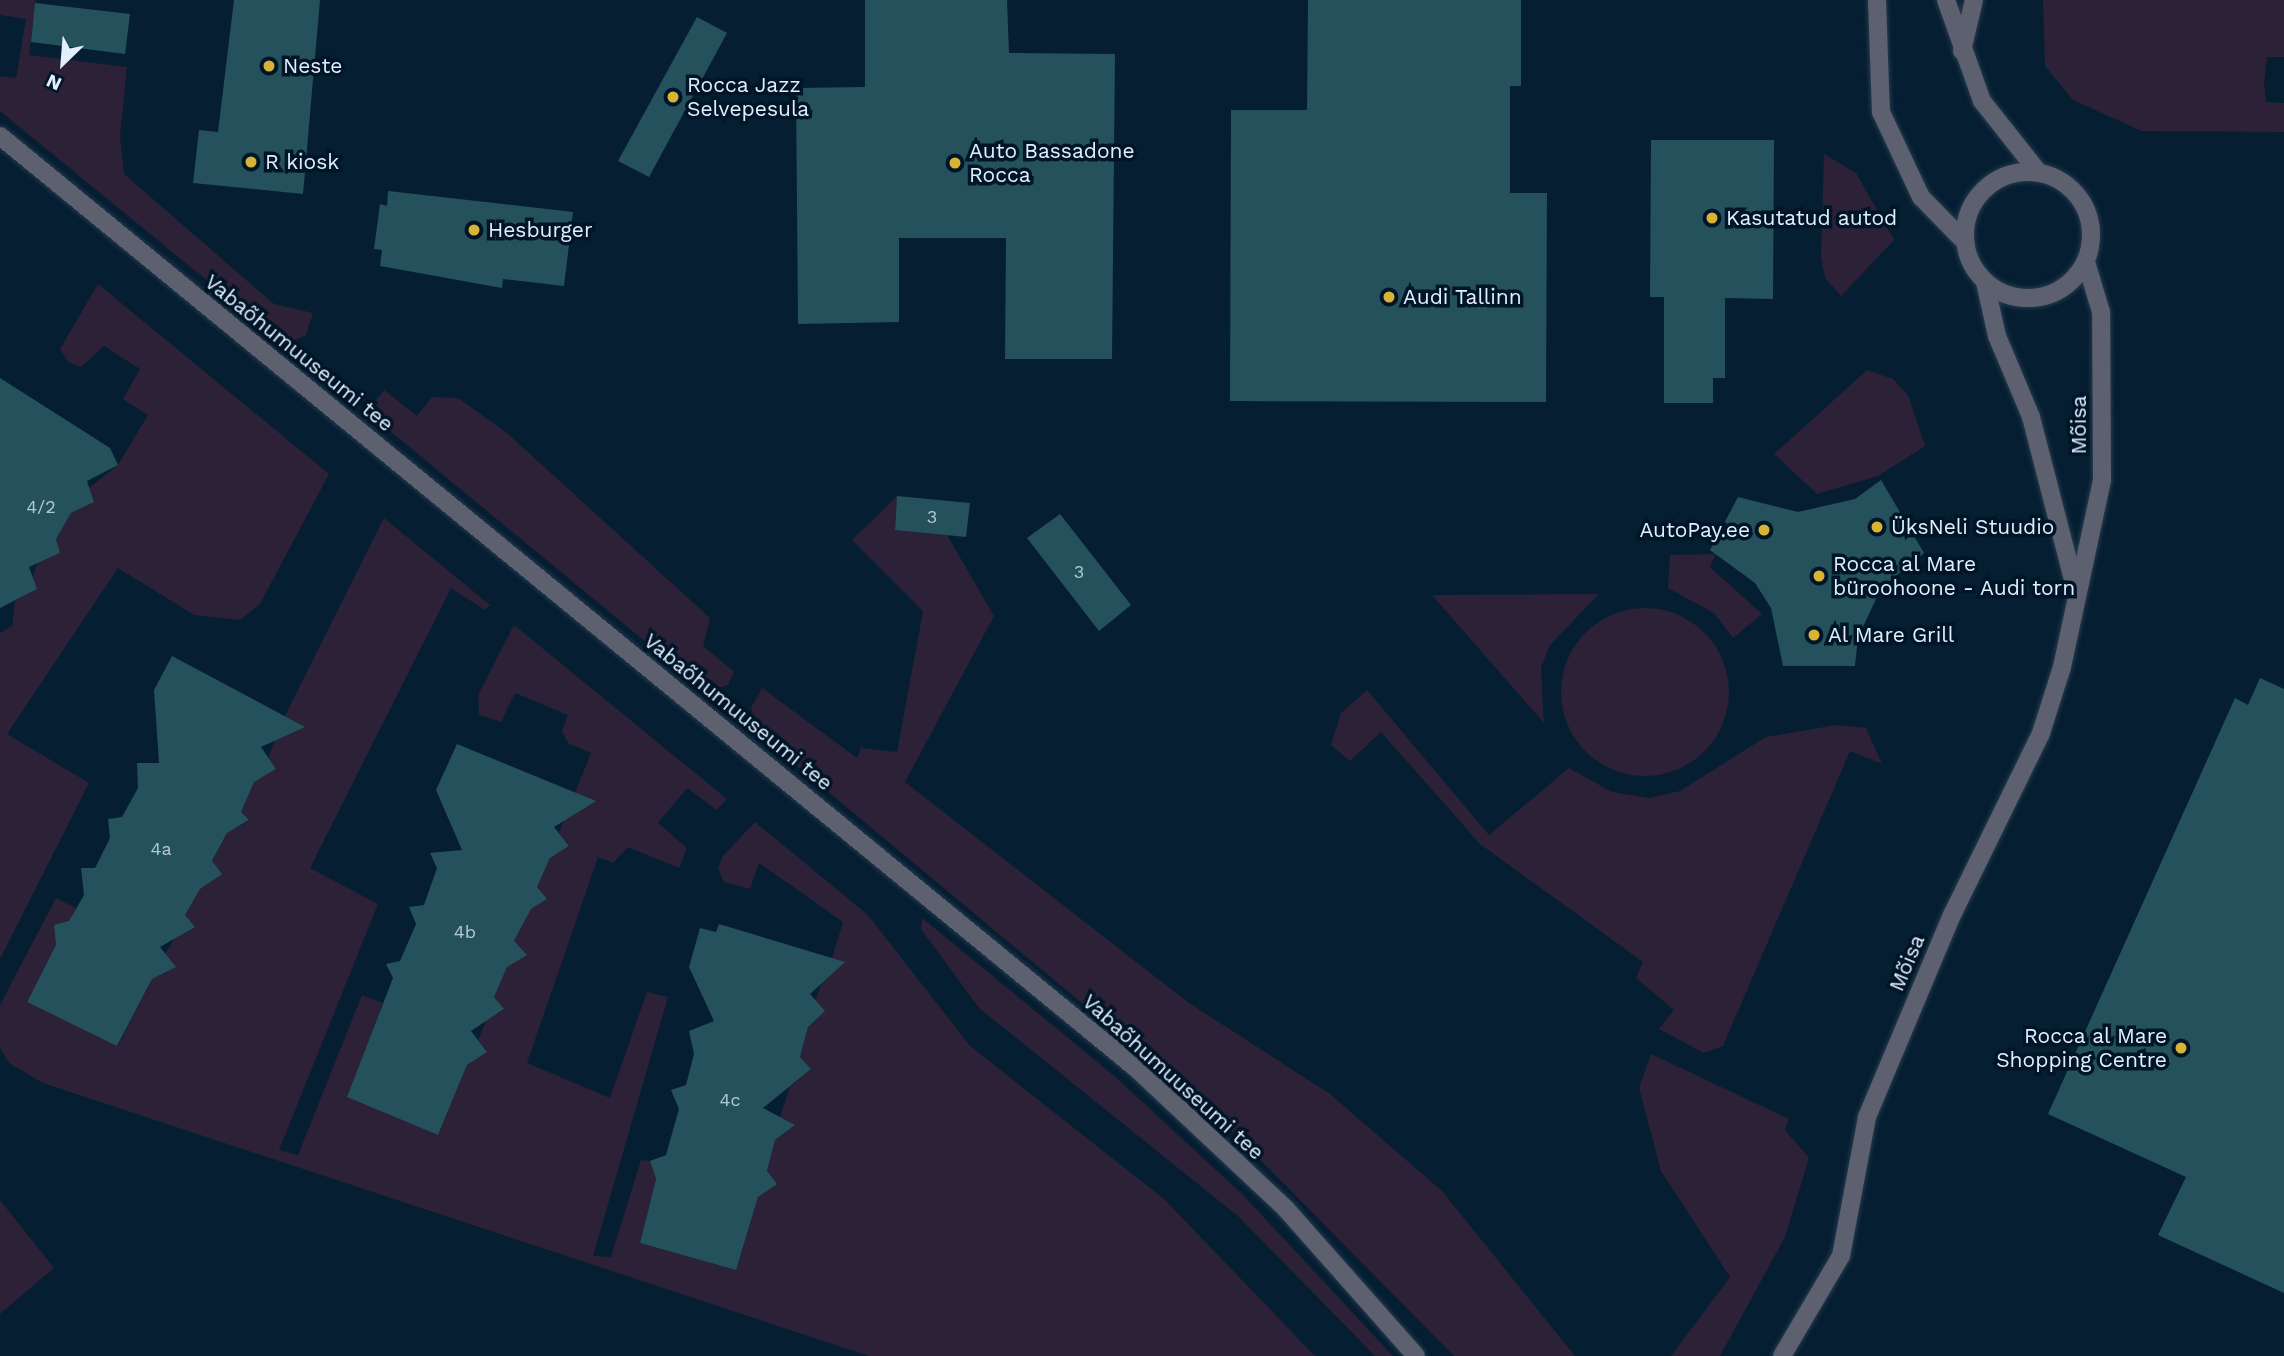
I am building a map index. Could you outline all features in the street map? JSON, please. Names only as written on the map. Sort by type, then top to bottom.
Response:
[{"type":"street","points":[[1877,0],[1881,112],[1921,197],[1961,238],[1985,282],[2012,297],[2047,296],[2086,262],[2091,225],[2085,206],[2057,179],[2039,173],[1995,181],[1978,197],[1961,238]]},
{"type":"street","points":[[1946,0],[1982,101],[2039,173]]},
{"type":"street","points":[[1962,51],[1974,0]]},
{"type":"street","name":"Vabaõhumuuseumi tee","points":[[0,136],[1137,1069],[1286,1209],[1416,1356]]},
{"type":"street","name":"Mõisa","points":[[1782,1356],[1841,1256],[1867,1117],[1952,915],[2041,733],[2065,653],[2075,587],[2102,480],[2101,312],[2086,262]]},
{"type":"street","name":"Mõisa","points":[[1985,282],[1997,336],[2031,417],[2075,587]]},
{"type":"shaded area","points":[[0,0],[36,0],[29,55],[127,67],[120,136],[124,174],[274,304],[313,313],[306,335],[291,342],[276,337],[0,111],[0,76],[16,78],[26,19],[0,15]]},
{"type":"shaded area","points":[[2043,0],[2284,0],[2284,57],[2267,57],[2264,83],[2266,102],[2284,103],[2284,132],[2142,131],[2073,100],[2045,66]]},
{"type":"shaded area","points":[[1824,154],[1856,173],[1894,240],[1841,296],[1825,278],[1821,257]]},
{"type":"shaded area","points":[[98,284],[329,474],[260,604],[240,620],[194,615],[118,568],[7,734],[89,783],[0,959],[0,633],[12,626],[15,601],[36,589],[32,577],[38,563],[59,553],[56,539],[71,513],[93,502],[89,488],[118,465],[148,415],[123,399],[140,369],[104,346],[81,367],[68,362],[60,349]]},
{"type":"shaded area","points":[[1867,370],[1893,379],[1908,395],[1925,446],[1878,476],[1817,494],[1774,454]]},
{"type":"shaded area","points":[[384,390],[417,416],[432,397],[458,398],[507,433],[710,618],[703,646],[734,672],[728,685],[711,690],[698,685],[367,412]]},
{"type":"shaded area","points":[[897,496],[895,530],[947,535],[994,616],[905,782],[1189,1003],[1330,1094],[1442,1191],[1575,1356],[1454,1356],[1215,1114],[760,735],[751,708],[762,688],[857,758],[861,748],[897,752],[923,611],[852,540]]},
{"type":"shaded area","points":[[384,518],[490,605],[485,610],[451,588],[310,868],[378,904],[279,1150],[298,1155],[362,995],[383,1003],[348,1097],[438,1135],[467,1065],[487,1052],[478,1040],[486,1021],[504,1010],[494,997],[514,941],[531,909],[547,899],[537,887],[550,858],[569,846],[559,833],[591,753],[568,743],[562,731],[568,715],[515,693],[501,722],[479,715],[478,695],[514,625],[727,799],[717,810],[687,788],[658,823],[687,848],[679,868],[628,847],[613,863],[598,857],[527,1063],[610,1098],[647,992],[668,997],[593,1256],[611,1257],[641,1160],[650,1161],[656,1179],[640,1243],[736,1270],[758,1197],[776,1184],[767,1171],[775,1140],[795,1125],[780,1117],[790,1087],[811,1069],[800,1057],[808,1027],[824,1011],[815,1000],[822,983],[838,968],[832,958],[843,922],[759,863],[750,889],[724,882],[718,868],[723,856],[755,822],[868,915],[970,1046],[1164,1199],[1315,1356],[869,1356],[43,1083],[9,1063],[0,1048],[0,1005],[56,898],[76,908],[69,922],[54,925],[56,945],[27,1002],[118,1046],[152,979],[176,967],[165,954],[175,938],[194,927],[185,915],[227,833],[249,821],[241,812],[254,782],[276,769],[268,758],[275,740],[297,730],[285,716]]},
{"type":"shaded area","points":[[1716,554],[1710,567],[1762,614],[1733,638],[1714,613],[1668,588],[1670,555]]},
{"type":"shaded area","points":[[1599,594],[1550,645],[1541,667],[1544,723],[1432,595]]},
{"type":"shaded area","points":[[1645,608],[1677,614],[1705,632],[1723,660],[1729,692],[1723,724],[1705,752],[1677,770],[1645,776],[1613,770],[1585,752],[1567,724],[1561,692],[1567,660],[1585,632],[1613,614]]},
{"type":"shaded area","points":[[1367,690],[1489,835],[1569,768],[1612,792],[1649,798],[1680,791],[1766,737],[1836,725],[1866,728],[1882,764],[1850,751],[1723,1046],[1704,1053],[1659,1029],[1674,1010],[1636,978],[1643,962],[1480,844],[1381,732],[1350,761],[1331,745],[1341,713]]},
{"type":"shaded area","points":[[922,918],[1112,1074],[1243,1195],[1393,1356],[1375,1356],[1239,1217],[979,1008],[921,929]]},
{"type":"shaded area","points":[[1651,1054],[1789,1119],[1785,1130],[1809,1158],[1785,1237],[1720,1356],[1671,1356],[1730,1277],[1661,1171],[1639,1088]]},
{"type":"shaded area","points":[[0,1200],[54,1268],[0,1314]]},
{"type":"building","name":"Neste","points":[[234,0],[320,0],[303,194],[193,183],[199,130],[218,132]]},
{"type":"building","name":"Auto Bassadone Rocca","points":[[865,0],[1007,0],[1009,53],[1115,54],[1112,359],[1005,359],[1006,238],[899,238],[899,322],[798,324],[796,88],[865,87]]},
{"type":"building","name":"Audi Tallinn","points":[[1308,0],[1521,0],[1521,86],[1510,86],[1510,193],[1547,193],[1546,402],[1230,401],[1231,110],[1307,110]]},
{"type":"building","points":[[35,3],[130,14],[125,54],[31,42]]},
{"type":"building","name":"Rocca Jazz Selvepesula","points":[[697,17],[727,33],[649,177],[618,161]]},
{"type":"building","name":"Kasutatud autod","points":[[1651,140],[1774,140],[1773,299],[1725,298],[1725,378],[1713,378],[1713,403],[1664,403],[1664,297],[1650,297]]},
{"type":"building","name":"Hesburger","points":[[388,191],[573,212],[564,286],[503,279],[502,288],[380,266],[382,250],[374,249],[380,204],[387,206]]},
{"type":"building","points":[[0,378],[110,448],[118,465],[87,481],[94,502],[71,513],[56,539],[60,553],[29,567],[37,589],[0,608]]},
{"type":"building","name":"Rocca al Mare büroohoone - Audi torn","points":[[1881,480],[1924,553],[1881,588],[1858,638],[1855,666],[1783,666],[1771,608],[1755,583],[1710,550],[1738,497],[1798,512],[1855,499]]},
{"type":"building","points":[[897,496],[970,503],[966,537],[895,530]]},
{"type":"building","points":[[1060,514],[1131,605],[1099,631],[1027,538]]},
{"type":"building","points":[[172,656],[305,727],[261,747],[276,769],[254,782],[241,812],[249,820],[227,833],[212,861],[222,874],[200,889],[185,915],[195,927],[160,947],[176,967],[152,979],[117,1046],[27,1002],[56,945],[54,925],[69,921],[84,895],[81,868],[95,868],[110,838],[108,819],[122,817],[138,788],[137,763],[159,763],[154,690]]},
{"type":"building","name":"Rocca al Mare Shopping Centre","points":[[2260,678],[2284,689],[2284,1293],[2158,1235],[2186,1177],[2048,1114],[2235,698],[2248,705]]},
{"type":"building","points":[[457,744],[596,801],[554,827],[569,846],[550,858],[537,887],[547,899],[531,909],[514,941],[527,955],[507,967],[494,997],[504,1009],[471,1031],[487,1052],[467,1065],[438,1135],[347,1097],[393,978],[386,964],[400,961],[416,924],[409,907],[424,905],[437,868],[430,853],[462,850],[436,790]]},
{"type":"building","points":[[719,924],[845,962],[810,994],[825,1011],[808,1027],[800,1057],[811,1069],[763,1108],[795,1125],[775,1140],[767,1171],[777,1184],[758,1197],[736,1270],[640,1243],[656,1179],[650,1161],[666,1155],[679,1109],[671,1090],[686,1085],[694,1054],[689,1031],[714,1021],[689,967],[700,928],[716,932]]},
{"type":"place","name":"Neste","points":[[269,66]]},
{"type":"place","name":"Rocca Jazz Selvepesula","points":[[673,97]]},
{"type":"place","name":"R kiosk","points":[[251,162]]},
{"type":"place","name":"Auto Bassadone Rocca","points":[[955,163]]},
{"type":"place","name":"Kasutatud autod","points":[[1712,218]]},
{"type":"place","name":"Hesburger","points":[[474,230]]},
{"type":"place","name":"Audi Tallinn","points":[[1389,297]]},
{"type":"place","name":"ÜksNeli Stuudio","points":[[1877,527]]},
{"type":"place","name":"AutoPay.ee","points":[[1764,530]]},
{"type":"place","name":"Rocca al Mare büroohoone - Audi torn","points":[[1819,576]]},
{"type":"place","name":"Al Mare Grill","points":[[1814,635]]},
{"type":"place","name":"Rocca al Mare Shopping Centre","points":[[2181,1048]]}]
